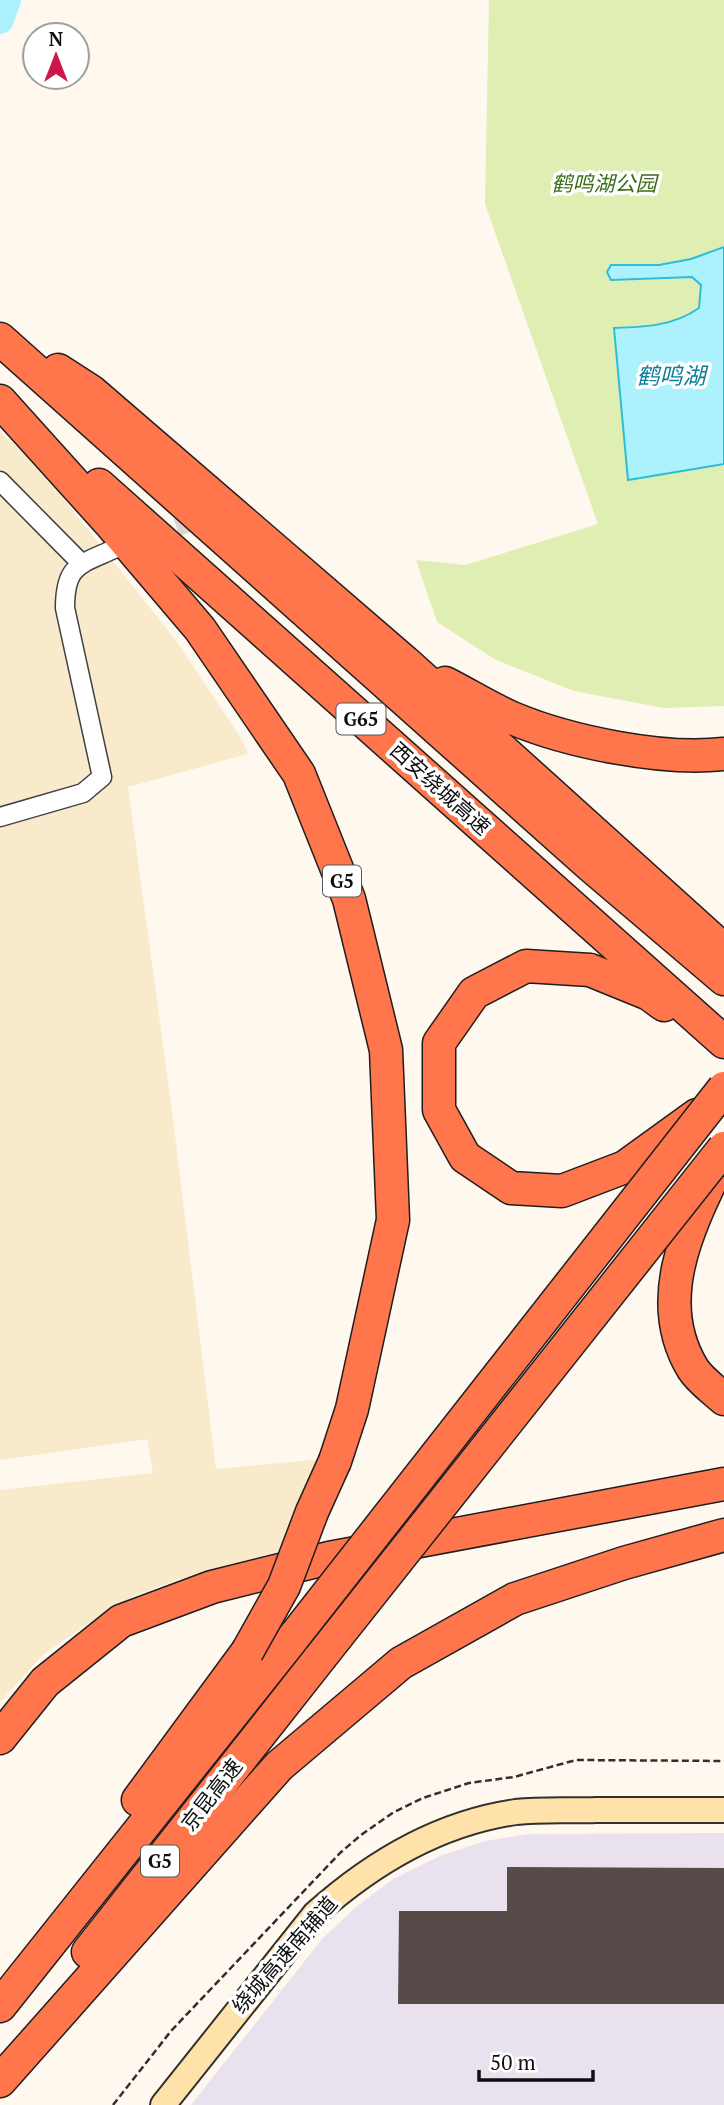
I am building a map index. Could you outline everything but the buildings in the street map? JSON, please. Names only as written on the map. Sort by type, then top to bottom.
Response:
[{"type":"highway","points":[[0,333],[92,392],[405,662],[724,950]]},
{"type":"highway","name":"西安绕城高速","points":[[0,339],[591,866],[724,979]]},
{"type":"highway","name":"西安绕城高速","points":[[0,394],[724,1042]]},
{"type":"highway","name":"G5","points":[[0,401],[109,522],[200,629],[299,774],[349,898],[386,1050],[393,1220],[352,1409],[284,1586],[247,1652],[0,1989]]},
{"type":"highway","points":[[405,662],[513,718],[593,743],[694,757],[724,754]]},
{"type":"highway","points":[[717,1097],[625,1167],[562,1191],[511,1188],[465,1157],[439,1110],[439,1043],[474,993],[526,966],[590,970],[649,994],[724,1051]]},
{"type":"highway","points":[[0,2007],[717,1097]]},
{"type":"highway","name":"京昆高速","points":[[0,2063],[724,1148]]},
{"type":"highway","points":[[724,1154],[690,1223],[674,1283],[677,1335],[694,1371],[724,1399]]},
{"type":"highway","points":[[0,1738],[45,1682],[121,1621],[212,1587],[329,1558],[724,1484]]},
{"type":"highway","points":[[0,2081],[279,1766],[401,1663],[515,1599],[624,1563],[724,1535]]},
{"type":"street","points":[[0,481],[82,564]]},
{"type":"street","points":[[0,817],[83,793],[102,777],[65,607],[68,577],[82,564],[114,549]]},
{"type":"street","name":"绕城高速南辅道","points":[[163,2105],[315,1914],[352,1882],[408,1847],[478,1821],[517,1812],[724,1810]]},
{"type":"shaded area","points":[[0,432],[36,464],[177,642],[242,740],[248,754],[128,787],[171,1103],[216,1469],[321,1459],[291,1553],[180,1579],[134,1596],[43,1655],[0,1702],[0,1490],[153,1473],[147,1439],[0,1460]]},
{"type":"shaded area","points":[[724,1833],[724,2105],[191,2105],[322,1939],[356,1907],[393,1879],[440,1856],[485,1841],[529,1834]]},
{"type":"green space","name":"鹤鸣湖公园","points":[[489,0],[724,0],[724,706],[664,708],[574,691],[496,660],[437,622],[416,560],[465,565],[598,524],[485,204]]},
{"type":"water","name":"鹤鸣湖","points":[[724,247],[724,464],[628,480],[614,328],[679,319],[699,308],[701,285],[692,277],[611,280],[607,272],[611,265],[659,265],[691,259]]},
{"type":"waterway","points":[[0,20],[7,0]]},
{"type":"tunnel","points":[[151,536],[207,517]]}]
